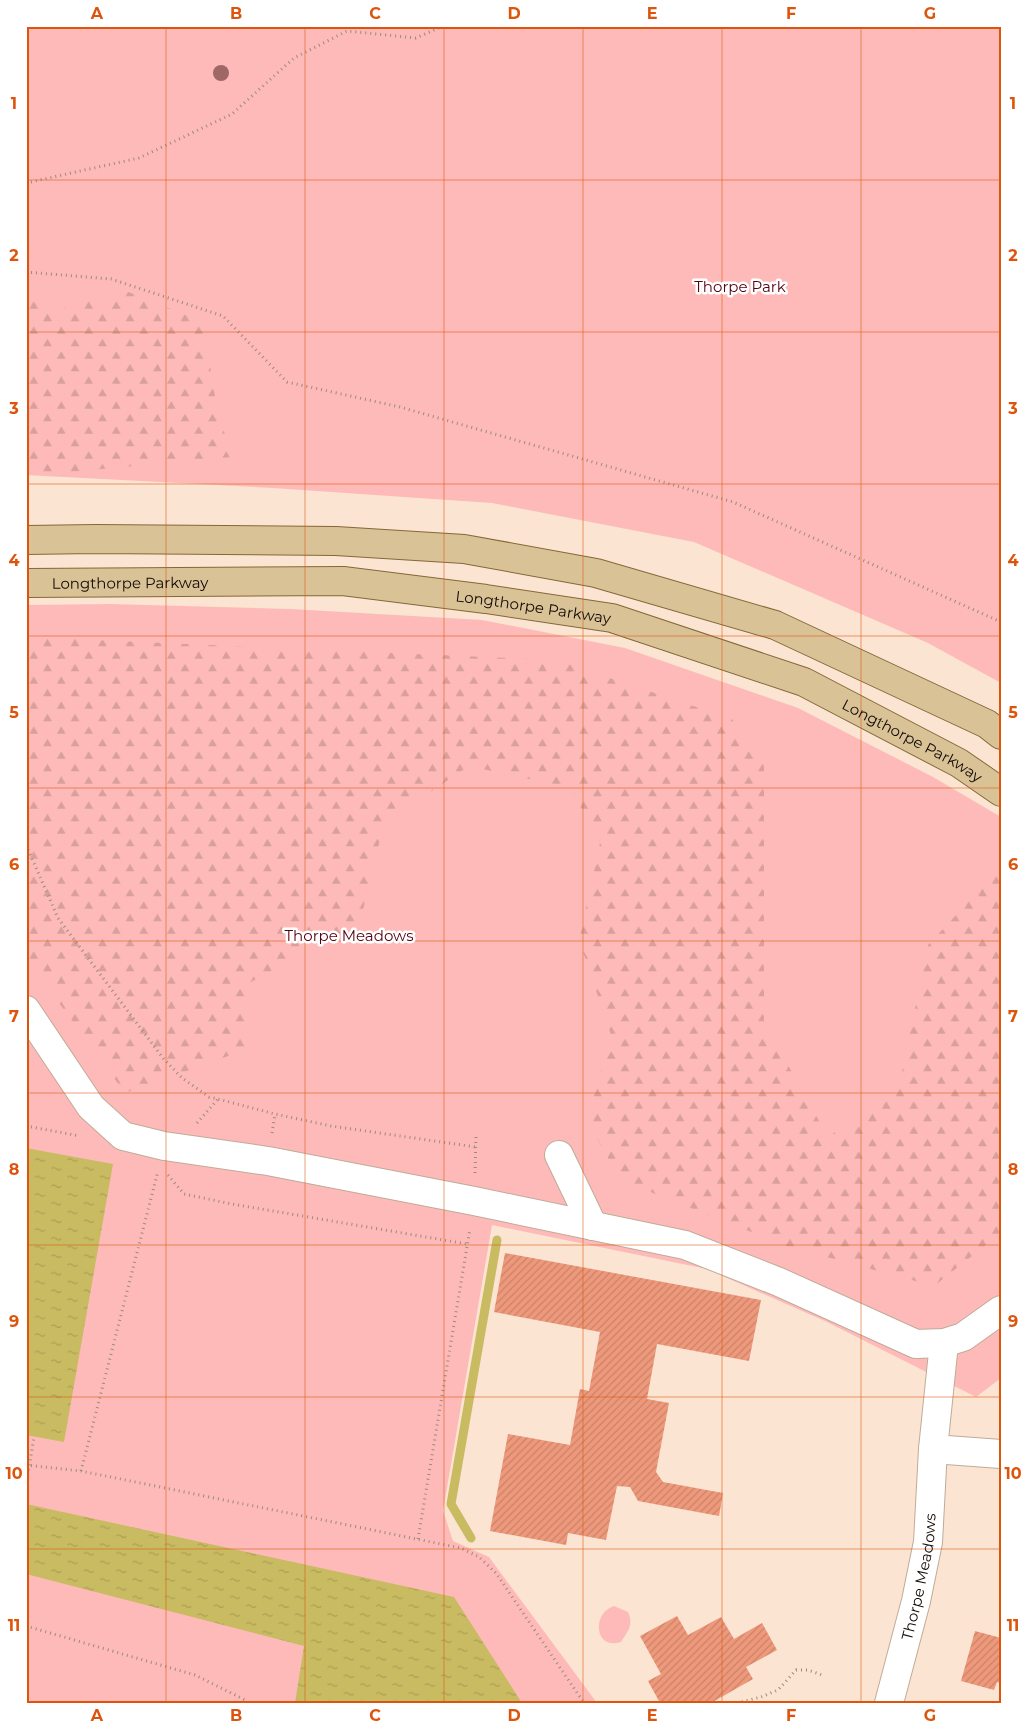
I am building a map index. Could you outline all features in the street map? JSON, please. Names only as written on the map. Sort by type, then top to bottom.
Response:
[{"type":"main road","points":[[26,540],[336,541],[464,549],[596,572],[775,625],[987,724],[1001,735]]},
{"type":"main road","name":"Longthorpe Parkway","points":[[26,583],[343,581],[486,599],[612,618],[804,682],[959,763],[1001,792]]},
{"type":"street","points":[[26,1010],[91,1107],[122,1136],[164,1146],[226,1155],[474,1201],[685,1245],[779,1282],[916,1344],[944,1343],[963,1337],[1001,1310]]},
{"type":"street","points":[[559,1155],[593,1226]]},
{"type":"street","name":"Thorpe Meadows","points":[[889,1703],[916,1601],[928,1542],[934,1448],[944,1343]]},
{"type":"street","points":[[934,1448],[1001,1454]]},
{"type":"path","points":[[343,26],[348,32]]},
{"type":"path","points":[[26,183],[139,158],[232,114],[294,58],[348,32],[416,38],[443,26]]},
{"type":"path","points":[[26,272],[111,279],[223,316],[287,382],[400,407],[733,502],[1001,622]]},
{"type":"path","points":[[26,845],[58,918],[163,1058],[182,1078],[209,1096],[275,1114],[331,1126],[476,1147]]},
{"type":"path","points":[[26,1126],[97,1140],[122,1136]]},
{"type":"path","points":[[418,1539],[474,1201],[476,1134]]},
{"type":"path","points":[[164,1146],[164,1172],[184,1194],[467,1244]]},
{"type":"path","points":[[81,1471],[164,1146]]},
{"type":"path","points":[[26,1485],[34,1437]]},
{"type":"path","points":[[28,1465],[81,1471],[461,1548],[479,1557],[496,1574],[584,1703]]},
{"type":"path","points":[[26,1626],[194,1676],[246,1700],[246,1703]]},
{"type":"path","points":[[737,1703],[761,1697],[778,1690],[796,1670],[808,1670],[822,1675]]},
{"type":"green space","name":"Thorpe Park","points":[[26,26],[1001,26],[1001,683],[928,643],[694,542],[492,503],[273,488],[26,475]]},
{"type":"green space","points":[[26,288],[52,312],[126,291],[203,322],[217,409],[232,457],[36,475],[26,470]]},
{"type":"green space","name":"Thorpe Meadows","points":[[111,604],[291,609],[482,620],[625,648],[798,708],[933,777],[1001,817],[1001,1378],[976,1397],[827,1322],[707,1269],[492,1225],[443,1511],[453,1541],[489,1557],[597,1703],[26,1703],[26,605]]},
{"type":"green space","points":[[26,637],[556,660],[732,719],[764,759],[764,1022],[828,1137],[899,1087],[928,945],[1001,867],[1001,1233],[934,1286],[789,1247],[620,1180],[587,1120],[611,1035],[579,940],[600,843],[570,788],[469,766],[384,823],[360,922],[249,983],[245,1050],[125,1093],[26,958]]},
{"type":"green space","points":[[614,1606],[628,1612],[630,1624],[621,1642],[612,1643],[606,1641],[601,1636],[599,1623],[607,1610]]},
{"type":"water","points":[[26,1148],[113,1164],[64,1442],[26,1435]]},
{"type":"water","points":[[26,1504],[454,1597],[522,1703],[295,1703],[304,1646],[26,1574]]},
{"type":"building","points":[[505,1253],[761,1300],[749,1361],[657,1344],[647,1399],[669,1403],[656,1472],[663,1482],[723,1493],[719,1516],[638,1501],[630,1487],[617,1486],[606,1540],[568,1533],[566,1545],[490,1531],[508,1434],[570,1445],[580,1389],[589,1391],[600,1332],[494,1312]]},
{"type":"building","points":[[677,1616],[688,1635],[721,1617],[734,1639],[762,1623],[777,1650],[746,1667],[753,1679],[711,1703],[660,1703],[648,1681],[661,1674],[640,1636]]},
{"type":"building","points":[[975,1631],[1001,1638],[1001,1683],[997,1682],[994,1690],[961,1681]]},
{"type":"waterway","points":[[471,1538],[451,1504],[497,1240]]}]
